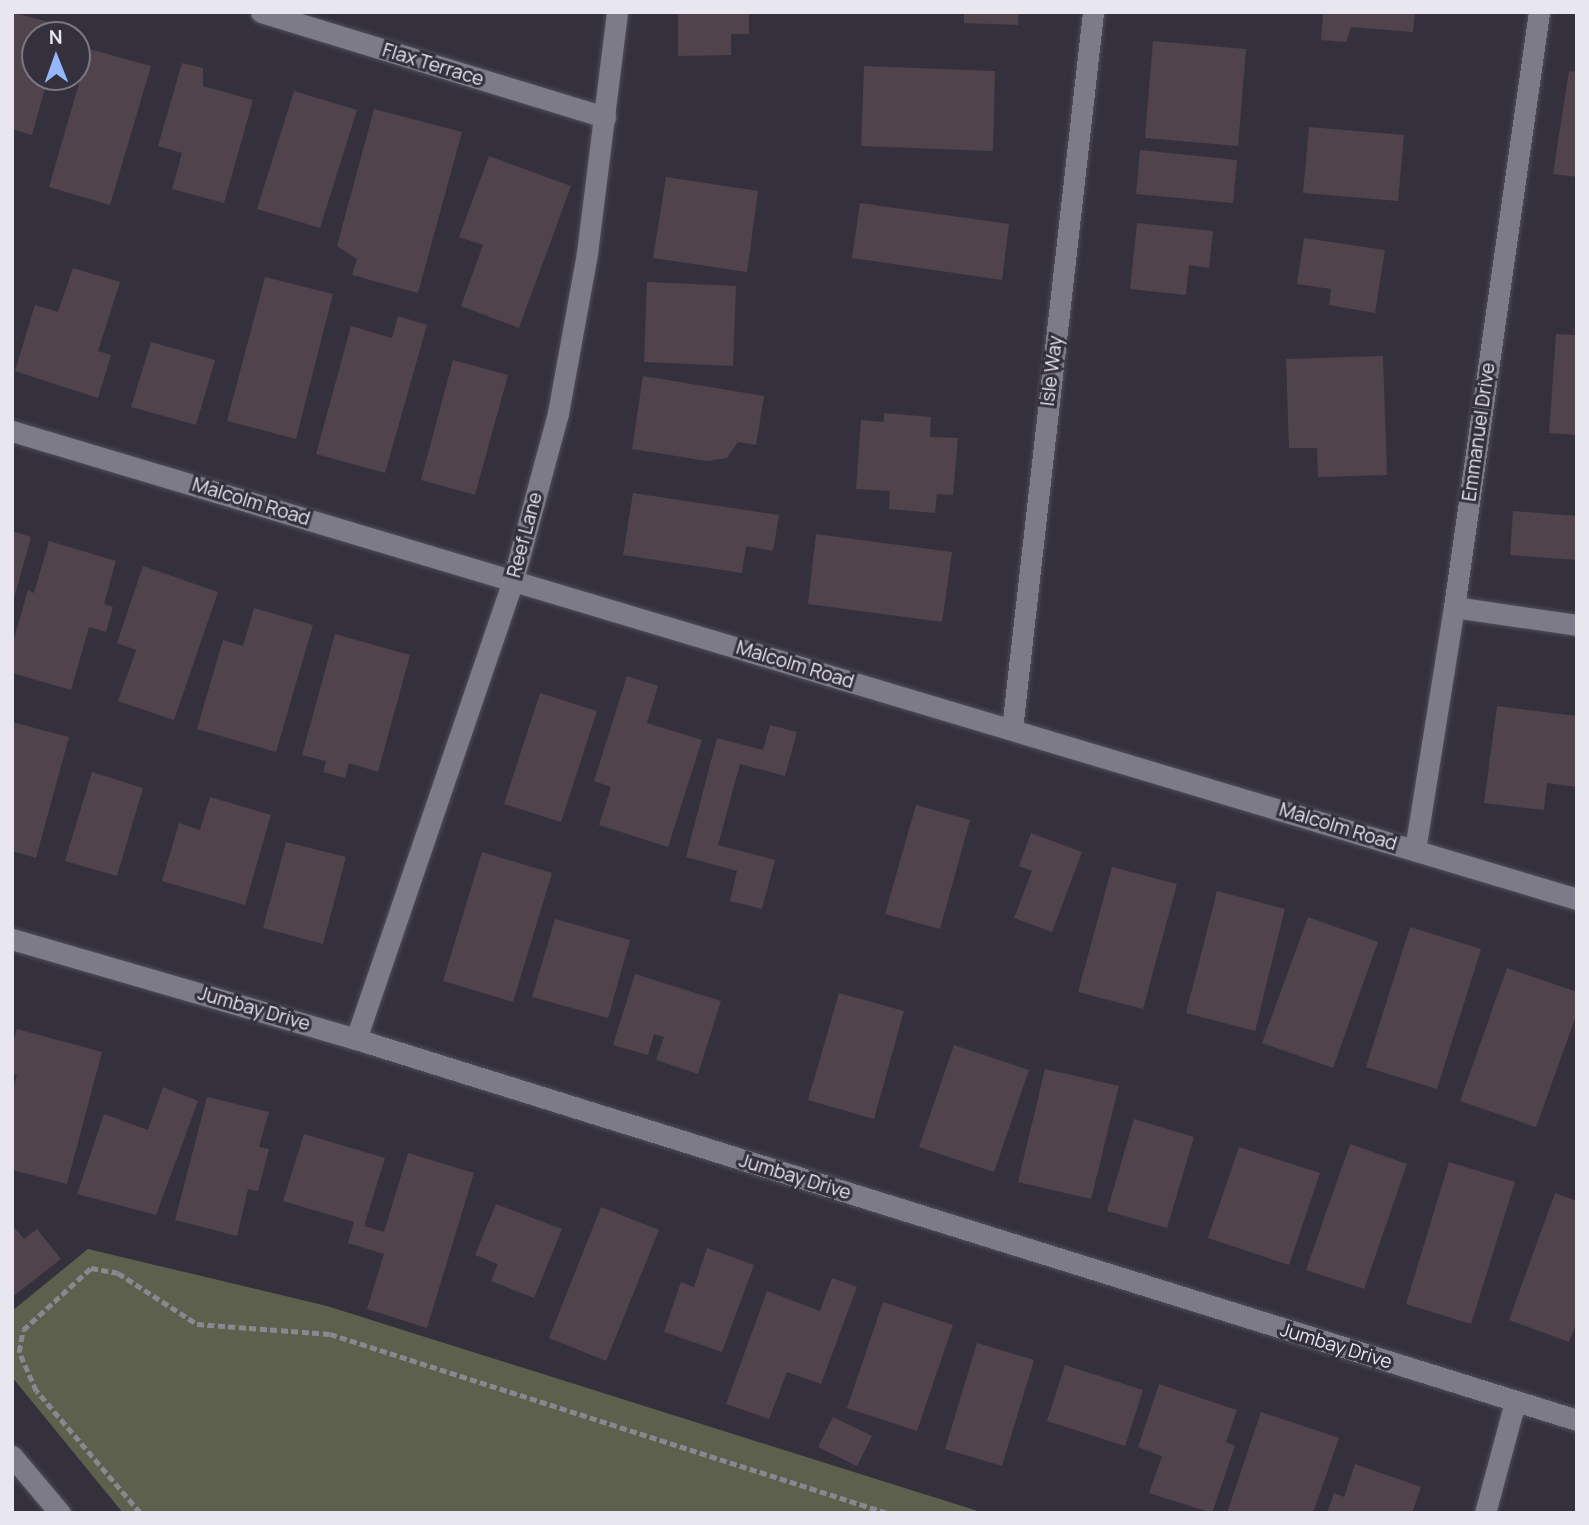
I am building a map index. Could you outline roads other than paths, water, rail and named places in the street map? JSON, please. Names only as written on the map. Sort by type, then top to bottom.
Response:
[{"type":"street","name":"Flax Terrace","points":[[261,12],[605,117]]},
{"type":"street","name":"Reef Lane","points":[[356,1039],[513,580],[558,413],[587,253],[618,12]]},
{"type":"street","name":"Isle Way","points":[[1012,729],[1093,12]]},
{"type":"street","name":"Emmanuel Drive","points":[[1415,850],[1454,607],[1539,12]]},
{"type":"street","name":"Malcolm Road","points":[[12,431],[1577,899]]},
{"type":"street","points":[[1454,607],[1577,625]]},
{"type":"street","name":"Jumbay Drive","points":[[12,939],[356,1039],[1577,1420]]},
{"type":"street","points":[[1485,1513],[1515,1402]]},
{"type":"street","points":[[12,1456],[60,1513]]}]
